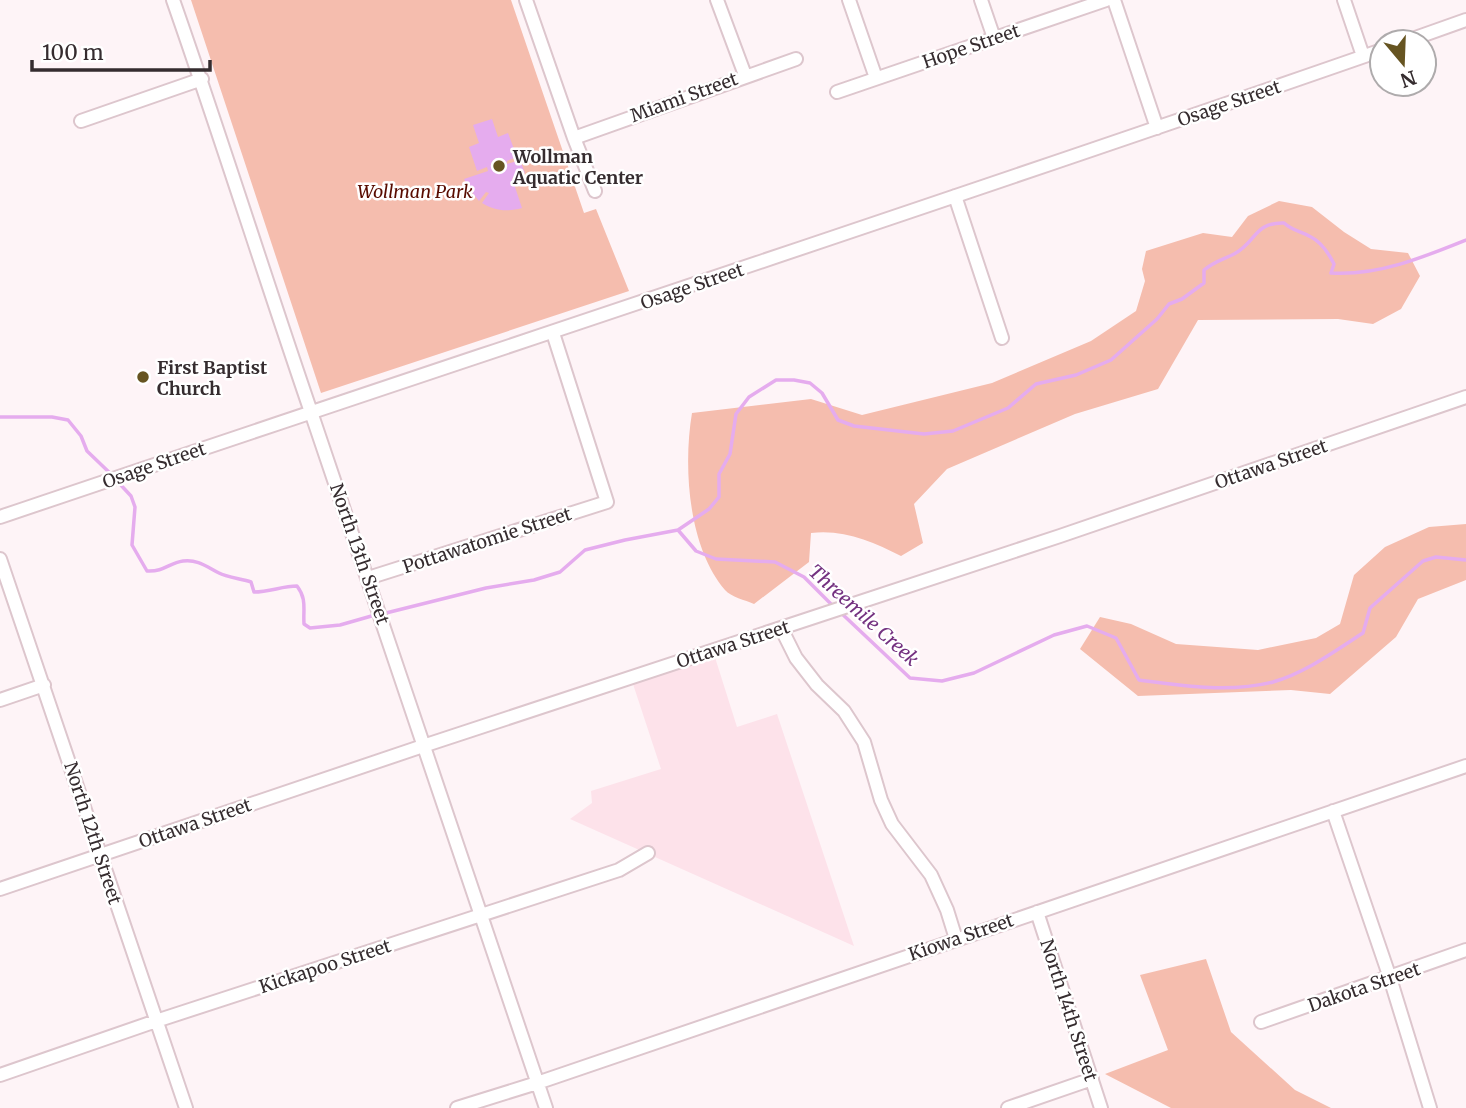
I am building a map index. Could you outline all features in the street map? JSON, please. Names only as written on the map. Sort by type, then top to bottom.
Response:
[{"type":"street","name":"North 13th Street","points":[[173,0],[202,79],[310,411],[546,1108]]},
{"type":"street","points":[[526,0],[595,191]]},
{"type":"street","points":[[717,0],[745,75]]},
{"type":"street","points":[[849,0],[876,78]]},
{"type":"street","points":[[981,0],[994,38]]},
{"type":"street","name":"Hope Street","points":[[837,93],[1106,0]]},
{"type":"street","points":[[1114,0],[1157,128]]},
{"type":"street","points":[[1344,0],[1363,56]]},
{"type":"street","points":[[1438,30],[1466,20]]},
{"type":"street","name":"Osage Street","points":[[0,517],[955,197],[1368,54]]},
{"type":"street","name":"Miami Street","points":[[574,138],[796,59]]},
{"type":"street","points":[[81,121],[202,79]]},
{"type":"street","points":[[955,197],[1002,338]]},
{"type":"street","name":"Pottawatomie Street","points":[[368,578],[607,502],[553,332]]},
{"type":"street","name":"Ottawa Street","points":[[0,889],[1466,397]]},
{"type":"street","name":"North 12th Street","points":[[0,559],[186,1108]]},
{"type":"street","points":[[781,628],[796,658],[817,685],[844,710],[864,742],[881,800],[892,824],[931,875],[957,939]]},
{"type":"street","points":[[0,701],[44,685]]},
{"type":"street","name":"Kiowa Street","points":[[457,1108],[1466,766]]},
{"type":"street","points":[[1333,811],[1390,978],[1430,1108]]},
{"type":"street","name":"Kickapoo Street","points":[[0,1075],[156,1021],[619,870],[648,853]]},
{"type":"street","name":"North 14th Street","points":[[1037,912],[1101,1108]]},
{"type":"street","name":"Dakota Street","points":[[1261,1022],[1466,950]]},
{"type":"street","points":[[1008,1108],[1092,1079]]},
{"type":"shaded area","name":"Wollman Aquatic Center","points":[[492,119],[498,137],[508,133],[517,157],[507,161],[507,164],[520,160],[525,173],[516,176],[517,179],[512,178],[522,208],[501,210],[487,206],[482,203],[489,193],[486,192],[479,201],[464,179],[488,171],[487,167],[477,171],[469,147],[479,143],[473,125]]},
{"type":"shaded area","points":[[713,651],[737,727],[777,714],[854,946],[570,819],[592,803],[591,791],[661,769],[631,678]]},
{"type":"green space","name":"Wollman Park","points":[[191,0],[511,0],[584,213],[596,209],[629,291],[321,393]]},
{"type":"green space","points":[[1279,201],[1312,207],[1371,249],[1408,253],[1420,276],[1401,309],[1373,324],[1338,319],[1198,320],[1158,389],[1075,414],[947,469],[914,504],[923,543],[901,556],[847,535],[811,533],[809,562],[754,604],[725,590],[703,552],[691,505],[688,457],[692,413],[811,399],[862,415],[992,383],[1091,341],[1136,311],[1145,281],[1142,269],[1146,251],[1203,233],[1232,237],[1248,216]]},
{"type":"green space","points":[[1466,524],[1466,580],[1418,599],[1396,637],[1330,694],[1291,690],[1138,696],[1080,649],[1100,617],[1131,624],[1176,644],[1258,650],[1316,638],[1340,624],[1354,575],[1385,547],[1429,527]]},
{"type":"green space","points":[[1206,959],[1231,1032],[1295,1090],[1331,1108],[1171,1108],[1105,1074],[1168,1050],[1140,975]]},
{"type":"waterway","points":[[678,530],[709,509],[719,497],[719,474],[730,454],[736,414],[749,397],[776,380],[810,383],[822,393],[838,420],[854,426],[924,434],[953,431],[1008,408],[1036,384],[1076,375],[1111,360],[1157,319],[1169,304],[1182,299],[1204,283],[1204,270],[1234,254],[1267,226],[1284,223],[1315,239],[1334,264],[1331,273],[1366,272],[1383,268],[1417,259],[1466,240]]},
{"type":"waterway","name":"Threemile Creek","points":[[0,417],[52,417],[68,420],[81,436],[87,451],[113,476]]},
{"type":"waterway","name":"Threemile Creek","points":[[118,482],[131,496],[135,507],[132,545],[147,571],[158,570],[178,562],[193,561],[226,576],[251,582],[254,592],[297,586],[303,600],[304,624],[310,628],[340,625],[375,615]]},
{"type":"waterway","name":"Threemile Creek","points":[[382,614],[486,588],[534,580],[560,572],[585,550],[678,530],[696,551],[716,559],[775,562],[804,577],[833,606]]},
{"type":"waterway","name":"Threemile Creek","points":[[839,611],[910,678],[942,681],[974,673],[1054,635],[1087,626],[1116,638],[1139,680],[1206,687],[1240,687],[1273,682],[1297,673],[1363,633],[1370,608],[1423,561],[1436,557],[1466,560]]},
{"type":"place","name":"Wollman Aquatic Center","points":[[499,166]]},
{"type":"place","name":"First Baptist Church","points":[[143,377]]}]
